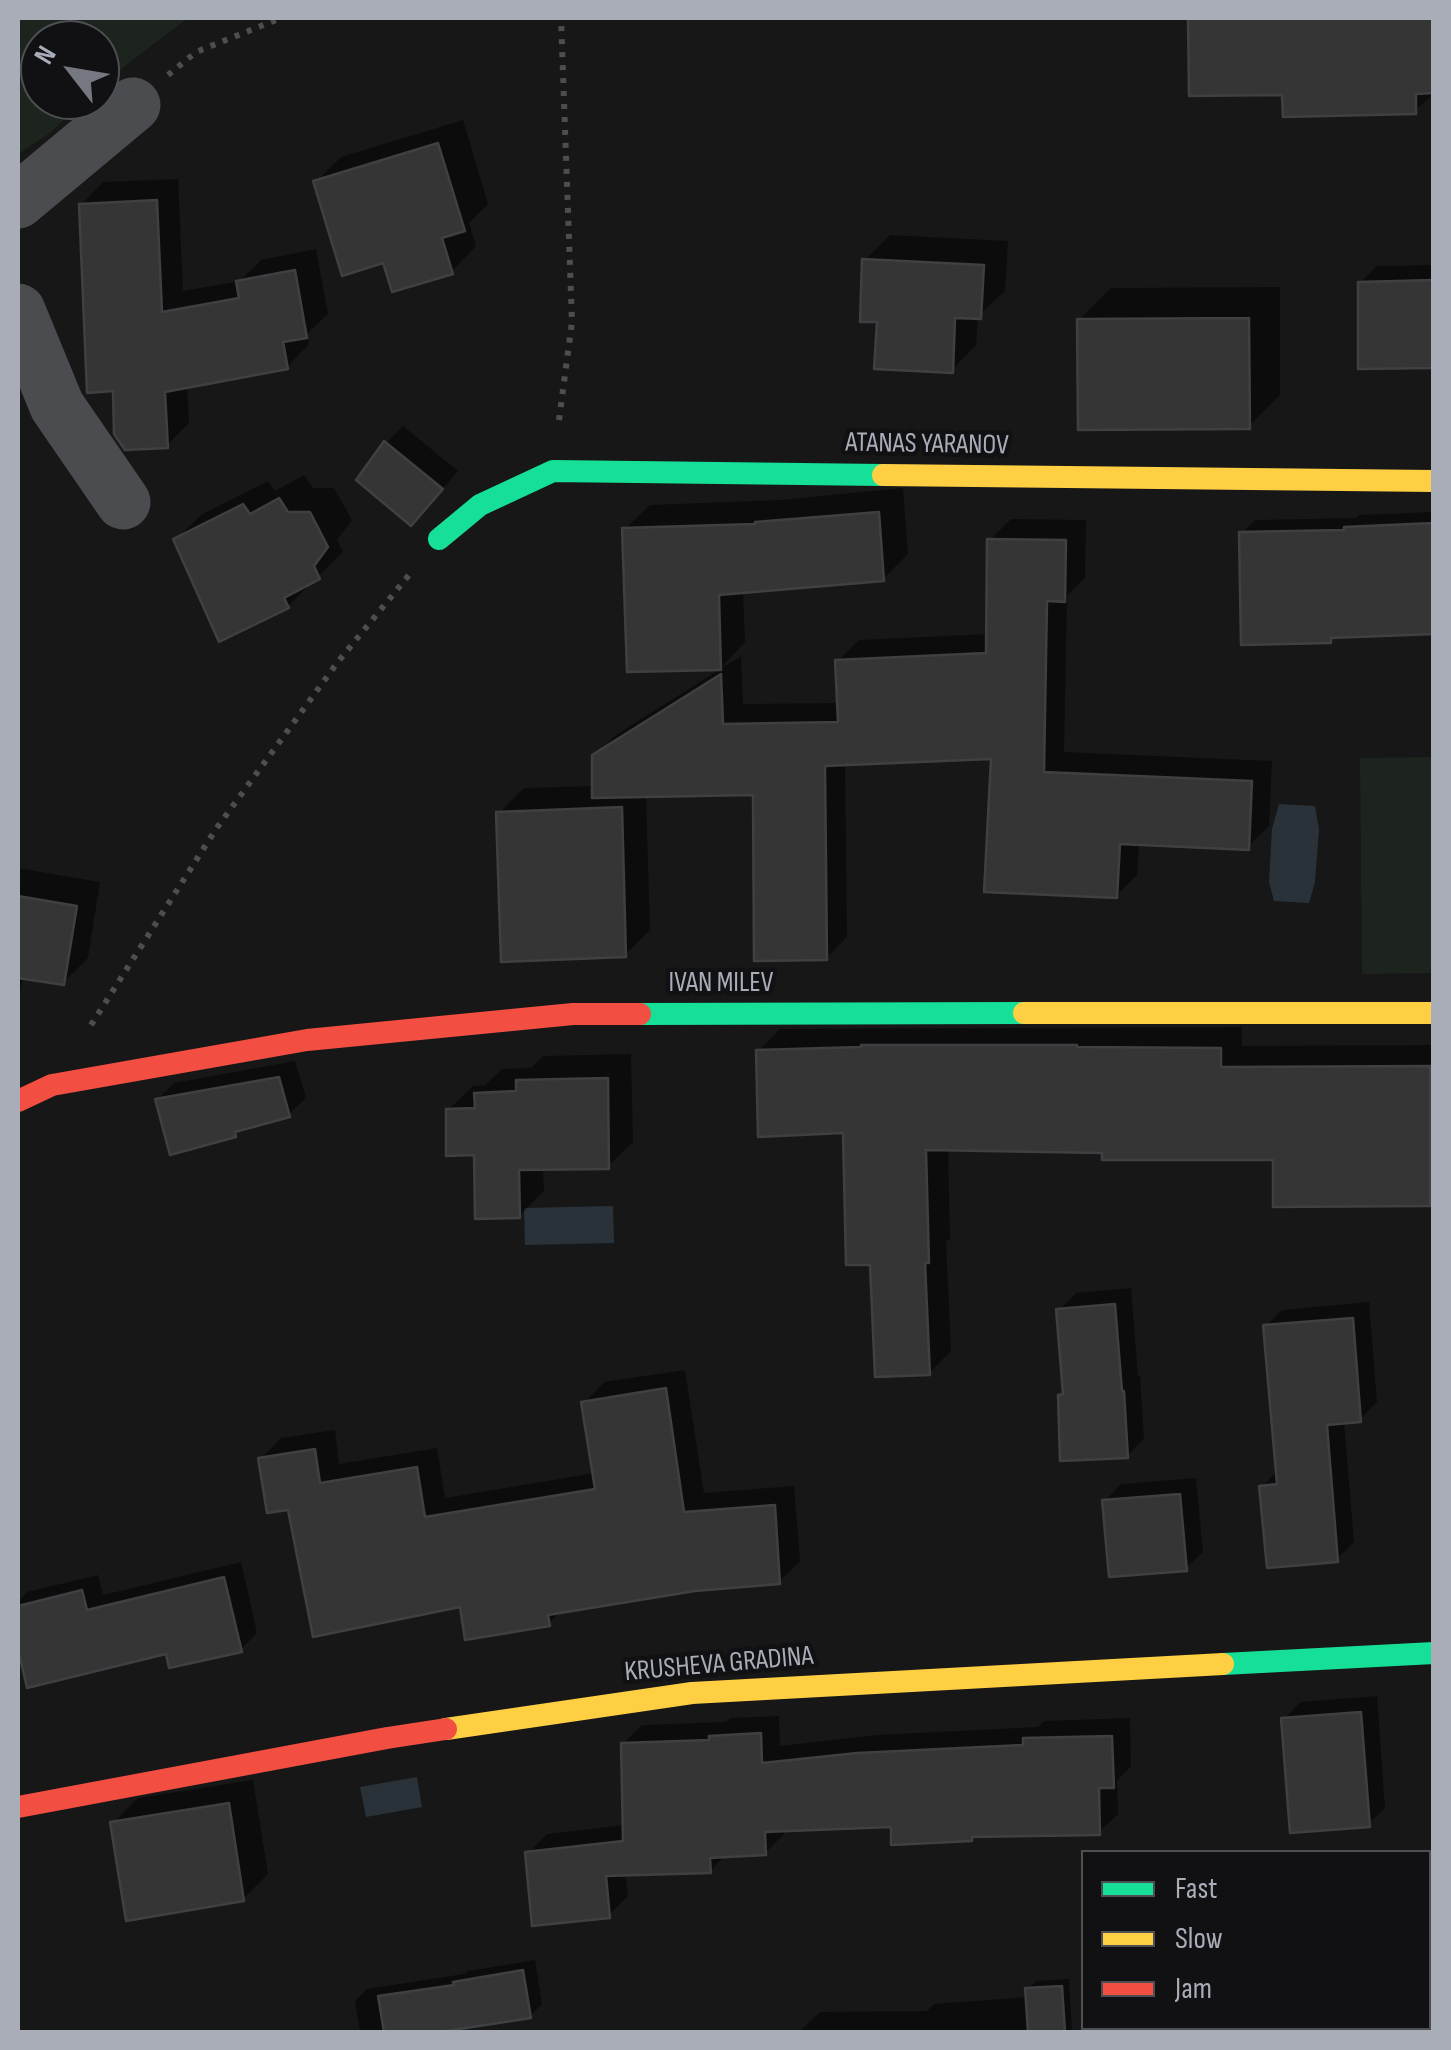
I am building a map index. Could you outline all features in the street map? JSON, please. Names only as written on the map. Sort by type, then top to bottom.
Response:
[{"type":"street","points":[[18,201],[133,105]]},
{"type":"street","points":[[18,311],[57,406],[123,502]]},
{"type":"street","name":"ATANAS YARANOV","points":[[439,539],[480,506],[553,471],[1434,481]]},
{"type":"street","name":"IVAN MILEV","points":[[18,1101],[52,1085],[307,1040],[573,1014],[1434,1013]]},
{"type":"street","name":"KRUSHEVA GRADINA","points":[[18,1806],[387,1738],[692,1693],[1434,1654]]},
{"type":"path","points":[[133,105],[196,52],[281,18]]},
{"type":"path","points":[[553,471],[572,322],[560,18]]},
{"type":"path","points":[[52,1085],[216,829],[336,662],[439,539]]},
{"type":"shaded area","points":[[18,18],[188,18],[120,70],[120,20],[20,20],[20,120],[63,120],[18,154]]},
{"type":"shaded area","points":[[1433,757],[1433,973],[1362,974],[1360,758]]},
{"type":"shaded area","points":[[1279,804],[1315,806],[1319,829],[1315,882],[1309,903],[1274,901],[1269,882],[1272,829]]},
{"type":"shaded area","points":[[613,1206],[614,1243],[525,1245],[524,1208]]},
{"type":"shaded area","points":[[417,1777],[422,1807],[366,1817],[360,1787]]},
{"type":"building","points":[[1188,18],[1434,18],[1434,93],[1416,94],[1416,114],[1283,117],[1282,95],[1189,96]]},
{"type":"building","points":[[438,143],[465,231],[442,238],[453,274],[392,292],[383,263],[342,276],[313,181]]},
{"type":"building","points":[[157,200],[162,312],[239,298],[236,281],[295,270],[307,338],[283,342],[288,369],[165,392],[168,448],[125,450],[114,434],[113,391],[87,393],[79,204]]},
{"type":"building","points":[[862,259],[984,265],[981,319],[955,318],[953,373],[874,369],[877,322],[860,322]]},
{"type":"building","points":[[1434,280],[1434,368],[1358,369],[1358,282]]},
{"type":"building","points":[[1249,318],[1250,429],[1078,430],[1077,319]]},
{"type":"building","points":[[384,441],[443,489],[411,526],[356,480]]},
{"type":"building","points":[[279,498],[288,512],[310,512],[328,547],[314,566],[320,579],[284,598],[289,608],[219,642],[173,539],[243,504],[250,514]]},
{"type":"building","points":[[879,512],[884,581],[719,595],[721,670],[627,672],[622,528],[755,524]]},
{"type":"building","points":[[1434,523],[1434,634],[1331,638],[1331,643],[1241,645],[1239,532]]},
{"type":"building","points":[[987,539],[1066,540],[1065,602],[1047,601],[1044,772],[1252,781],[1249,850],[1120,844],[1117,898],[984,892],[991,759],[825,766],[827,960],[754,961],[753,795],[592,798],[592,755],[721,674],[723,724],[838,722],[835,660],[986,653]]},
{"type":"building","points":[[622,807],[626,957],[501,962],[496,812]]},
{"type":"building","points":[[18,896],[77,906],[64,985],[18,978]]},
{"type":"building","points":[[861,1045],[1221,1048],[1221,1067],[1430,1066],[1430,1206],[1273,1207],[1273,1160],[1102,1160],[1102,1153],[926,1150],[929,1263],[925,1263],[930,1375],[875,1377],[870,1265],[846,1265],[843,1133],[758,1137],[756,1050]]},
{"type":"building","points":[[279,1077],[290,1117],[170,1155],[155,1099]]},
{"type":"building","points":[[608,1078],[609,1169],[519,1170],[520,1218],[475,1219],[474,1155],[446,1156],[446,1109],[475,1108],[474,1093],[516,1091],[516,1080]]},
{"type":"building","points":[[1115,1304],[1128,1458],[1060,1461],[1058,1395],[1063,1394],[1056,1309]]},
{"type":"building","points":[[1353,1318],[1361,1422],[1327,1425],[1338,1562],[1267,1568],[1259,1486],[1277,1484],[1263,1325]]},
{"type":"building","points":[[666,1388],[684,1512],[775,1505],[780,1584],[695,1591],[548,1615],[550,1626],[465,1640],[460,1607],[313,1637],[288,1510],[267,1513],[258,1458],[315,1449],[320,1483],[417,1467],[425,1517],[595,1489],[581,1402]]},
{"type":"building","points":[[1180,1494],[1187,1571],[1109,1577],[1102,1500]]},
{"type":"building","points":[[224,1577],[242,1652],[169,1668],[166,1654],[27,1688],[18,1649],[18,1606],[82,1590],[87,1610]]},
{"type":"building","points":[[1361,1712],[1370,1827],[1290,1833],[1281,1718]]},
{"type":"building","points":[[761,1733],[762,1763],[857,1753],[1023,1745],[1023,1738],[1112,1736],[1114,1788],[1099,1788],[1100,1835],[972,1837],[972,1841],[891,1845],[891,1827],[765,1832],[766,1855],[710,1858],[711,1873],[606,1876],[610,1918],[532,1926],[525,1852],[623,1841],[621,1743],[709,1740],[709,1736]]},
{"type":"building","points":[[229,1803],[244,1901],[126,1921],[110,1822]]},
{"type":"building","points":[[523,1970],[531,2018],[440,2032],[384,2032],[378,1996]]},
{"type":"building","points":[[1062,1986],[1065,2032],[1028,2032],[1025,1988]]},
{"type":"traffic: fast","points":[[439,539],[480,505],[553,471],[883,475]]},
{"type":"traffic: fast","points":[[640,1014],[1024,1013]]},
{"type":"traffic: fast","points":[[1223,1664],[1434,1653]]},
{"type":"traffic: slow","points":[[883,475],[1434,481]]},
{"type":"traffic: slow","points":[[1024,1013],[1434,1013]]},
{"type":"traffic: slow","points":[[446,1729],[692,1693],[1223,1664]]},
{"type":"traffic: jam","points":[[18,1101],[52,1085],[307,1040],[573,1014],[640,1014]]},
{"type":"traffic: jam","points":[[18,1807],[446,1729]]}]
